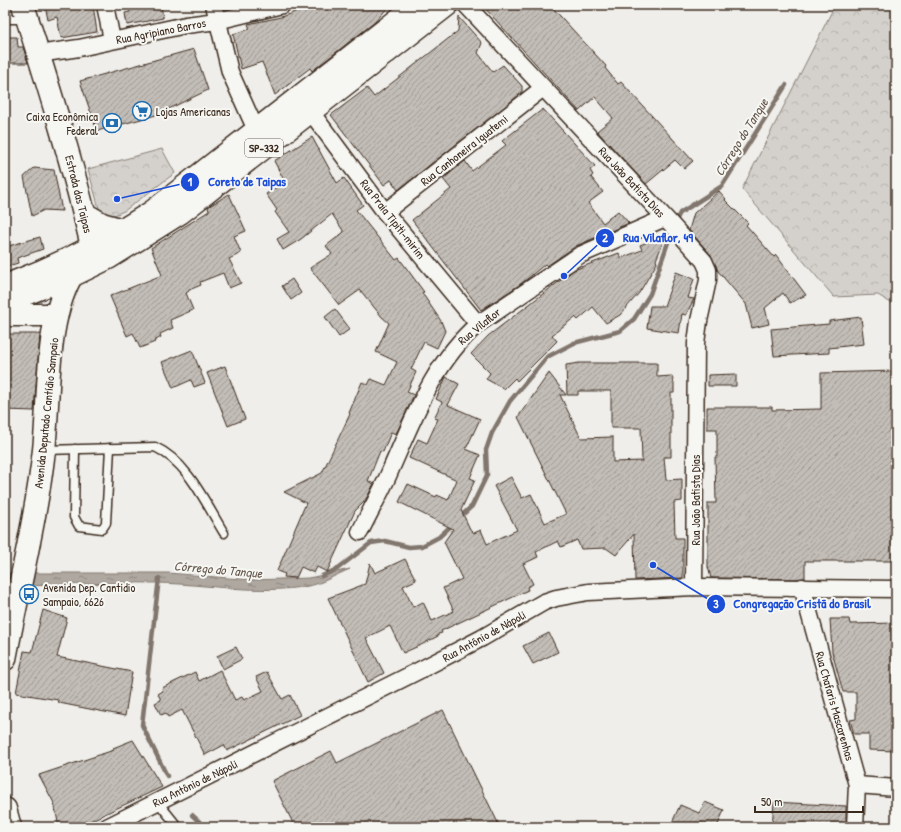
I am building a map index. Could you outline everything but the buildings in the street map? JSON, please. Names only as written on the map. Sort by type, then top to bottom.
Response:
[{"type":"main road","name":"SP-332","points":[[5,302],[71,276],[126,248],[180,213],[260,138],[417,5]]},
{"type":"main road","name":"SP-332","points":[[5,286],[33,276],[123,230],[152,212],[260,138],[311,112],[447,5]]},
{"type":"main road","name":"Estrada das Taipas","points":[[25,12],[57,111],[85,214],[92,246]]},
{"type":"main road","points":[[311,112],[314,101],[319,95],[374,50],[394,23]]},
{"type":"main road","points":[[85,214],[102,224],[123,230]]},
{"type":"main road","name":"Avenida Deputado Cantídio Sampaio","points":[[5,659],[24,564],[44,450],[56,315],[71,276],[92,246]]},
{"type":"main road","points":[[5,315],[56,315]]},
{"type":"main road","points":[[5,809],[10,827]]},
{"type":"street","points":[[105,5],[112,40]]},
{"type":"street","points":[[214,5],[230,72],[260,138]]},
{"type":"street","name":"Rua Agripiano Barros","points":[[38,54],[186,25],[217,21],[282,5]]},
{"type":"street","name":"Rua João Batista Dias","points":[[466,5],[697,251],[708,270],[708,280],[696,342],[694,587]]},
{"type":"street","name":"Rua Canhoneira Iguatemi","points":[[385,212],[543,88]]},
{"type":"street","name":"Rua Praia Tipiti-mirim","points":[[311,112],[385,212],[478,324]]},
{"type":"street","name":"Rua Vilaflor","points":[[360,532],[391,471],[423,398],[439,369],[453,349],[478,324],[580,255],[668,220]]},
{"type":"street","name":"Rua Antônio de Nápoli","points":[[107,827],[482,638],[544,602],[588,592],[694,587],[896,589]]},
{"type":"street","name":"Rua Chafaris Mascarenhas","points":[[802,587],[857,785],[855,827]]},
{"type":"street","points":[[857,785],[896,788]]},
{"type":"lane","points":[[5,19],[25,12]]},
{"type":"lane","points":[[44,450],[155,447],[165,452],[176,461],[224,533]]},
{"type":"lane","points":[[75,449],[74,517],[79,526],[102,529],[106,523],[110,448]]},
{"type":"lane","points":[[157,801],[178,827]]},
{"type":"green space","points":[[835,5],[896,5],[896,306],[878,295],[834,297],[742,189]]},
{"type":"green space","points":[[162,149],[175,173],[124,211],[105,219],[100,212],[88,169]]},
{"type":"water","points":[[350,569],[313,585],[271,589],[157,583],[5,586],[5,573],[168,573],[252,580],[309,578]]},
{"type":"waterway","name":"Córrego do Tanque","points":[[674,224],[680,213],[722,186],[786,85]]},
{"type":"waterway","name":"Córrego do Tanque","points":[[459,518],[472,506],[487,475],[486,450],[492,433],[510,401],[547,357],[574,343],[620,331],[634,319],[650,294],[672,231]]},
{"type":"waterway","name":"Córrego do Tanque","points":[[322,576],[337,569],[371,543],[385,541],[409,547],[422,546],[439,537],[454,523]]},
{"type":"waterway","points":[[159,578],[142,725],[167,776]]},
{"type":"waterway","points":[[192,815],[205,827]]},
{"type":"place","name":"Lojas Americanas","points":[[142,111]]},
{"type":"place","name":"Caixa Econômica Federal","points":[[112,123]]},
{"type":"place","name":"Coreto de Taipas","points":[[117,199]]},
{"type":"place","name":"Rua Vilaflor, 49","points":[[564,276]]},
{"type":"place","name":"Congregação Cristã do Brasil","points":[[653,565]]},
{"type":"place","name":"Avenida Dep. Cantidio Sampaio, 6626","points":[[29,594]]}]
